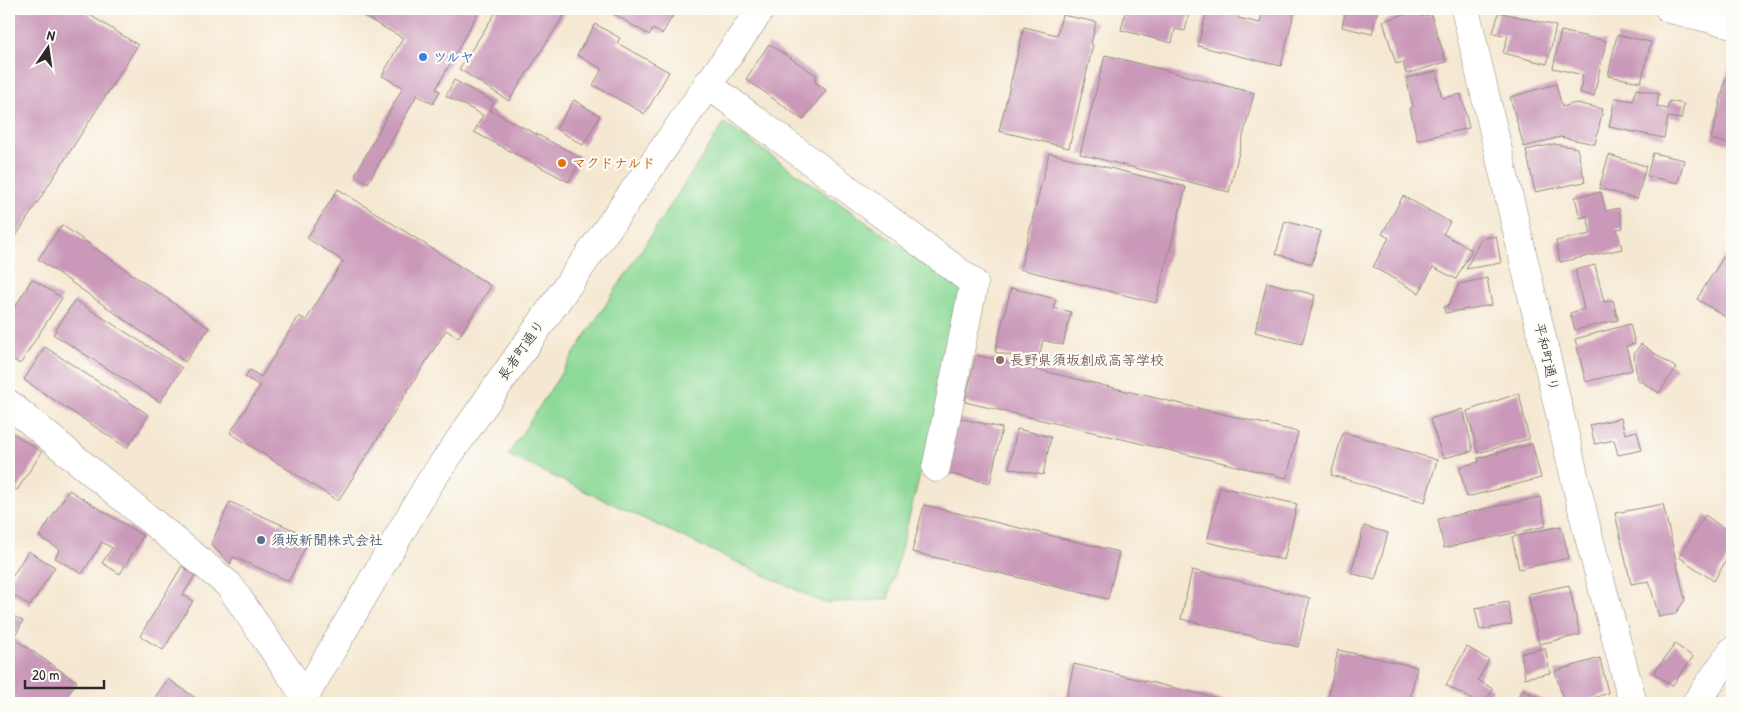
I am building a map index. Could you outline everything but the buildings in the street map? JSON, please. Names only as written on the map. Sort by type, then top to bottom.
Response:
[{"type":"main road","name":"長者町通り","points":[[303,700],[430,482],[760,9]]},
{"type":"main road","name":"平和町通り","points":[[1465,9],[1587,530],[1633,703]]},
{"type":"main road","points":[[1679,10],[1732,24]]},
{"type":"main road","points":[[707,84],[974,283],[936,468]]},
{"type":"main road","points":[[9,404],[229,585],[303,700]]},
{"type":"main road","points":[[1696,703],[1732,651]]},
{"type":"green space","points":[[724,123],[967,292],[888,599],[824,603],[508,455]]},
{"type":"place","name":"ツルヤ","points":[[423,57]]},
{"type":"place","name":"マクドナルド","points":[[562,163]]},
{"type":"place","name":"長野県須坂創成高等学校","points":[[1000,360]]},
{"type":"place","name":"須坂新聞株式会社","points":[[261,540]]}]
